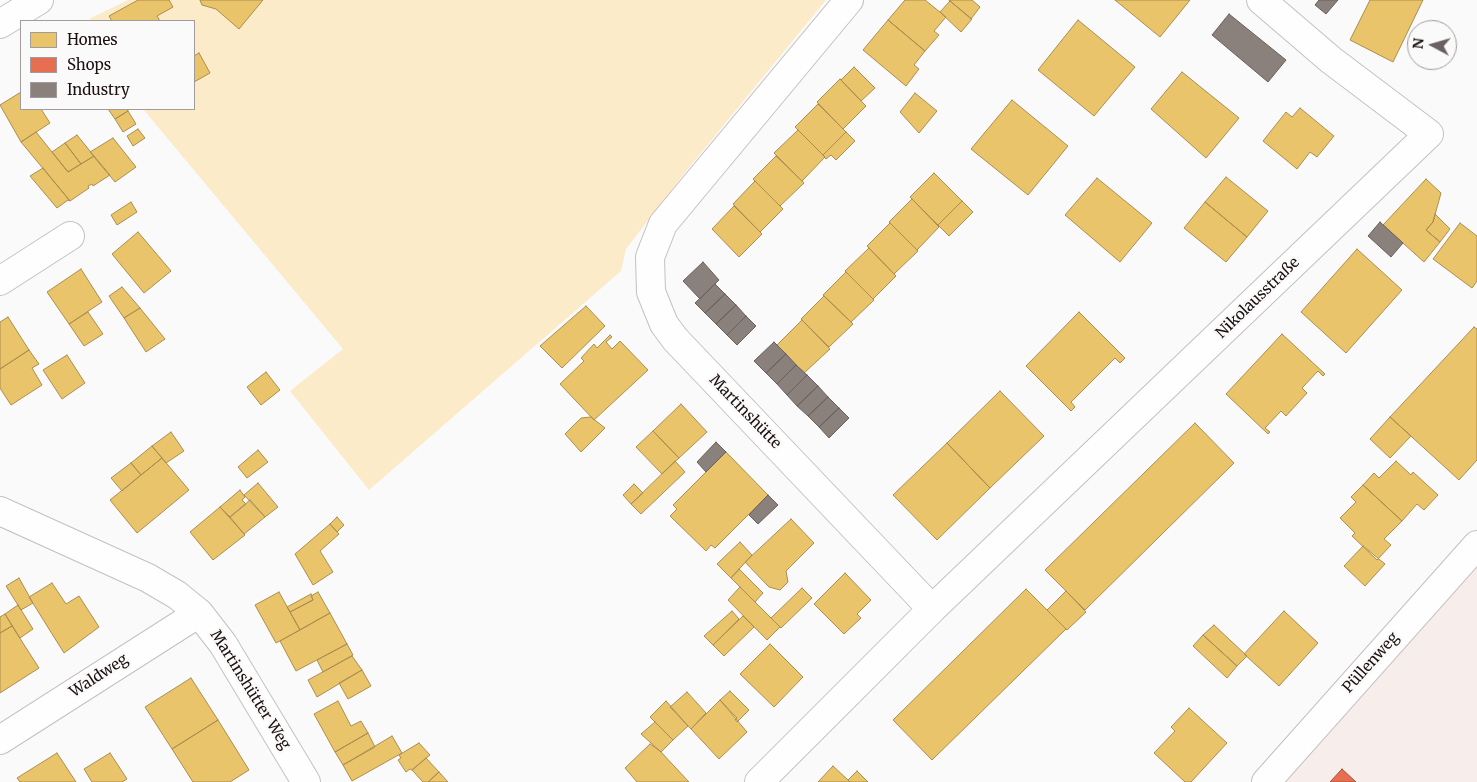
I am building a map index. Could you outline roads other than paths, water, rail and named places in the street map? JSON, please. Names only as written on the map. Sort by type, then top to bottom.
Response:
[{"type":"street","name":"Martinshütte","points":[[849,0],[663,224],[650,257],[651,292],[664,324],[675,339],[932,609]]},
{"type":"street","name":"Nikolausstraße","points":[[932,609],[1428,134],[1332,60],[1262,0]]},
{"type":"street","points":[[0,24],[35,1]]},
{"type":"street","points":[[0,281],[70,236]]},
{"type":"street","name":"Martinshütter Weg","points":[[0,511],[148,578],[176,595],[199,613],[223,644],[306,782]]},
{"type":"street","name":"Püllenweg","points":[[1266,782],[1477,545]]},
{"type":"street","points":[[759,782],[932,609]]},
{"type":"street","name":"Waldweg","points":[[0,740],[199,613]]}]
